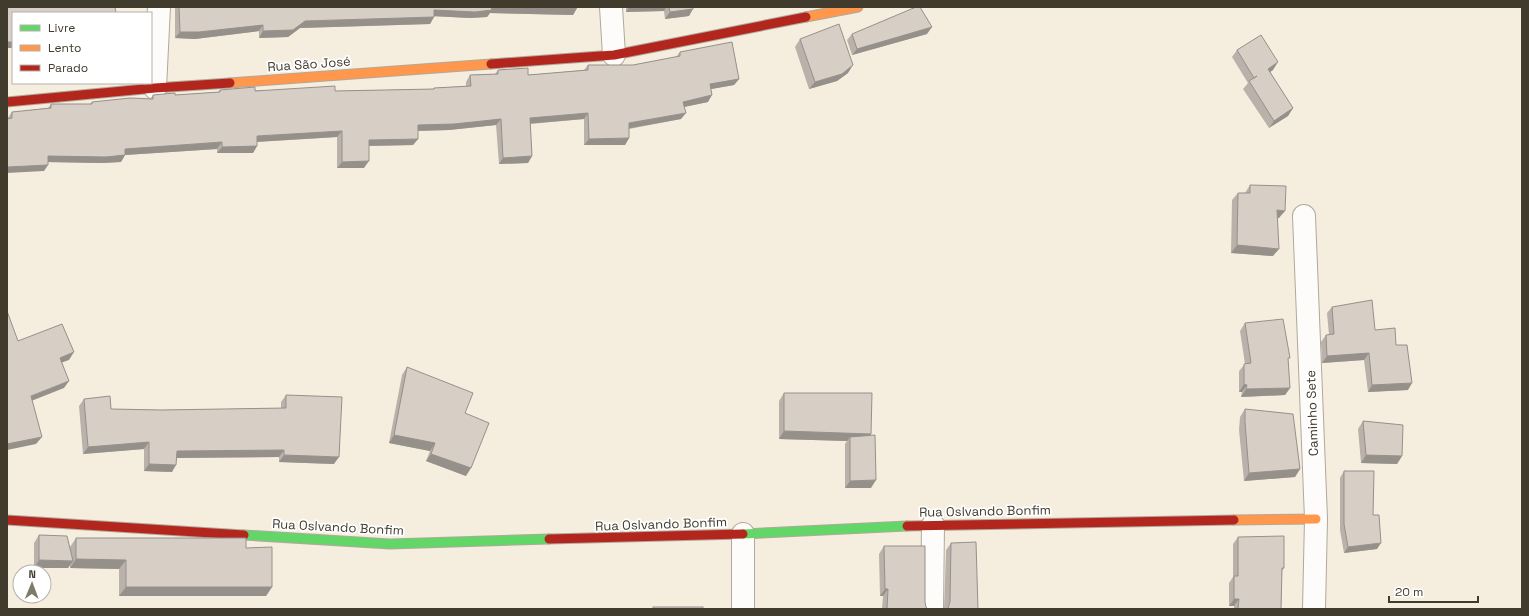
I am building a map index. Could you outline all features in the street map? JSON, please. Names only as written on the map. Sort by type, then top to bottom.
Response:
[{"type":"street","points":[[155,88],[159,7]]},
{"type":"street","points":[[611,7],[614,55]]},
{"type":"street","name":"Rua São José","points":[[7,102],[155,88],[614,55],[858,7]]},
{"type":"street","name":"Caminho Sete","points":[[1304,216],[1316,519],[1314,609]]},
{"type":"street","name":"Rua Oslvando Bonfim","points":[[7,520],[390,544],[743,534],[933,525],[1316,519]]},
{"type":"street","points":[[932,609],[933,525]]},
{"type":"street","points":[[743,534],[743,609]]},
{"type":"building","points":[[7,7],[115,7],[116,12],[12,12],[12,42],[7,42]]},
{"type":"building","points":[[179,7],[491,7],[492,10],[475,12],[434,10],[434,17],[305,21],[293,30],[263,31],[263,25],[199,32],[180,32]]},
{"type":"building","points":[[520,7],[577,7],[577,8]]},
{"type":"building","points":[[669,7],[693,7],[693,9],[670,12]]},
{"type":"building","points":[[916,7],[920,7],[932,27],[857,49],[852,34]]},
{"type":"building","points":[[839,24],[853,65],[842,74],[815,82],[800,39]]},
{"type":"building","points":[[1261,35],[1278,62],[1268,69],[1293,108],[1274,121],[1249,81],[1254,78],[1237,50]]},
{"type":"building","points":[[732,42],[739,79],[710,84],[712,95],[683,102],[686,113],[629,123],[629,138],[589,139],[588,113],[530,118],[532,156],[503,158],[501,119],[454,124],[418,125],[418,139],[369,140],[369,161],[342,162],[342,131],[257,136],[257,146],[222,147],[222,142],[125,149],[125,155],[106,157],[48,156],[48,165],[7,167],[7,119],[12,118],[12,112],[51,108],[51,104],[92,104],[92,102],[130,98],[153,99],[153,95],[220,92],[220,90],[255,87],[255,91],[335,86],[335,91],[434,89],[471,86],[470,75],[498,74],[498,70],[528,68],[528,75],[588,70],[588,65],[633,65],[680,56],[680,52]]},
{"type":"building","points":[[1250,185],[1286,186],[1285,211],[1277,210],[1279,249],[1237,245],[1238,193],[1250,193]]},
{"type":"building","points":[[1372,300],[1375,330],[1395,328],[1396,345],[1407,345],[1412,383],[1372,385],[1369,353],[1327,356],[1326,335],[1334,334],[1332,307]]},
{"type":"building","points":[[7,311],[18,341],[62,324],[74,352],[60,358],[69,381],[31,396],[42,437],[7,444]]},
{"type":"building","points":[[1283,319],[1290,358],[1288,358],[1290,388],[1246,389],[1247,385],[1244,384],[1244,364],[1251,363],[1245,323]]},
{"type":"building","points":[[407,367],[473,393],[465,413],[489,423],[471,468],[431,454],[435,443],[394,435]]},
{"type":"building","points":[[784,393],[872,393],[871,434],[784,431]]},
{"type":"building","points":[[286,395],[342,397],[339,457],[284,455],[284,450],[177,451],[176,465],[149,464],[149,442],[88,447],[84,399],[110,396],[111,409],[161,410],[286,408]]},
{"type":"building","points":[[1245,409],[1293,414],[1300,469],[1249,473]]},
{"type":"building","points":[[1363,421],[1403,425],[1402,456],[1366,455]]},
{"type":"building","points":[[875,435],[876,480],[850,481],[850,437]]},
{"type":"building","points":[[1344,471],[1374,471],[1373,515],[1379,515],[1381,543],[1348,547],[1344,524]]},
{"type":"building","points":[[39,535],[67,536],[73,561],[39,560]]},
{"type":"building","points":[[1284,536],[1284,568],[1282,568],[1281,609],[1238,609],[1239,599],[1234,599],[1234,576],[1238,576],[1238,537]]},
{"type":"building","points":[[76,538],[246,538],[246,548],[272,547],[272,587],[126,587],[126,560],[76,559]]},
{"type":"building","points":[[976,542],[978,609],[947,609],[950,602],[951,543]]},
{"type":"building","points":[[884,546],[925,546],[925,602],[928,609],[887,609],[888,589],[885,589]]},
{"type":"building","points":[[653,607],[703,607],[703,609],[653,609]]},
{"type":"traffic: fast","points":[[743,534],[907,526]]},
{"type":"traffic: fast","points":[[244,535],[390,544],[549,539]]},
{"type":"traffic: slow","points":[[806,17],[858,7]]},
{"type":"traffic: slow","points":[[230,83],[491,64]]},
{"type":"traffic: slow","points":[[1234,520],[1316,519]]},
{"type":"traffic: jam","points":[[491,64],[614,55],[806,17]]},
{"type":"traffic: jam","points":[[7,102],[155,88],[230,83]]},
{"type":"traffic: jam","points":[[7,520],[244,535]]},
{"type":"traffic: jam","points":[[907,526],[1234,520]]},
{"type":"traffic: jam","points":[[549,539],[743,534]]}]
